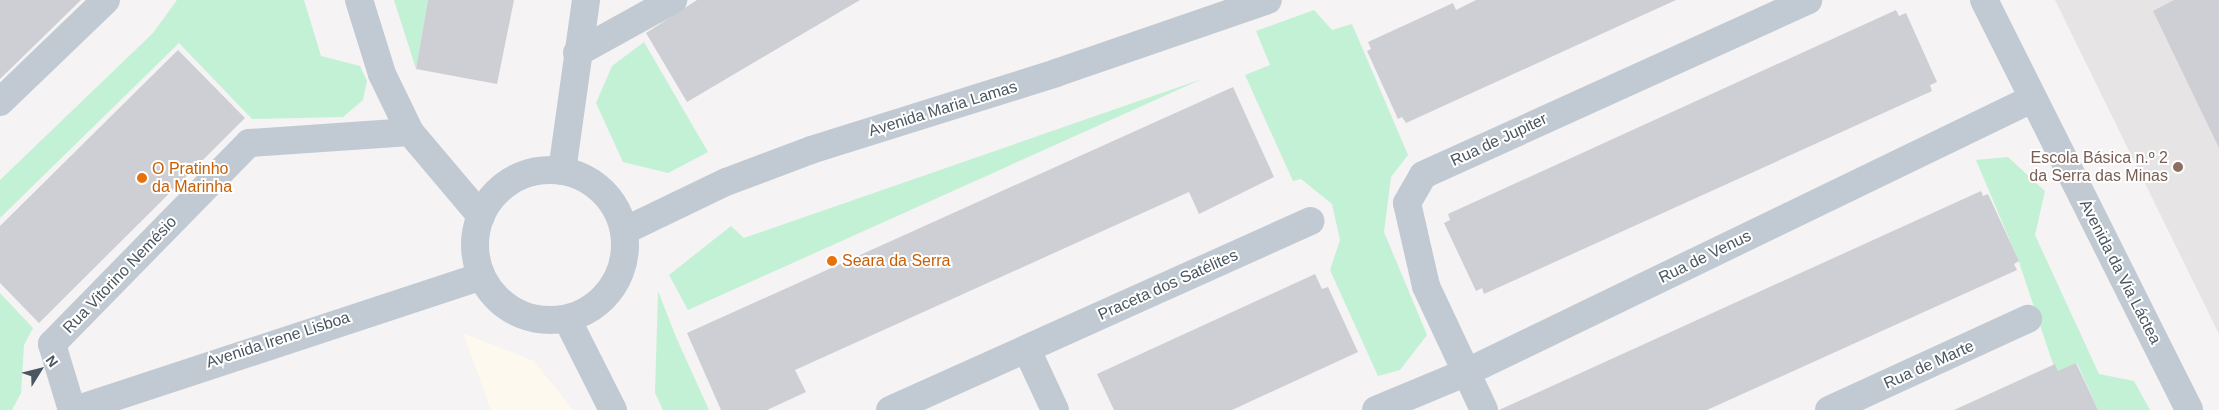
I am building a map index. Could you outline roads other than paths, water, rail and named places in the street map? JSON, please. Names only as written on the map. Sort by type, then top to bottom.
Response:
[{"type":"street","points":[[0,102],[106,0]]},
{"type":"street","points":[[359,0],[382,74],[410,132],[481,216]]},
{"type":"street","points":[[562,171],[577,53],[586,0]]},
{"type":"street","points":[[577,53],[673,0]]},
{"type":"street","name":"Avenida Maria Lamas","points":[[624,231],[726,182],[811,150],[1056,74],[1268,0]]},
{"type":"street","name":"Rua de Jupiter","points":[[1484,410],[1426,286],[1407,203],[1423,174],[1808,0]]},
{"type":"street","name":"Avenida da Via Láctea","points":[[1984,0],[2189,410]]},
{"type":"street","name":"Rua de Venus","points":[[1376,410],[1467,372],[2032,99]]},
{"type":"street","name":"Rua Vitorino Nemésio","points":[[74,410],[52,344],[249,143],[410,132]]},
{"type":"street","points":[[537,171],[562,171],[584,178],[602,191],[616,209],[624,231],[625,254],[606,296],[567,319],[545,320],[517,313],[496,297],[482,276],[476,236],[481,216],[494,195],[514,180],[537,171]]},
{"type":"street","name":"Praceta dos Satélites","points":[[890,410],[1027,350],[1310,221]]},
{"type":"street","name":"Avenida Irene Lisboa","points":[[74,410],[482,276]]},
{"type":"street","points":[[567,319],[613,410]]},
{"type":"street","name":"Rua de Marte","points":[[1829,410],[2028,320]]},
{"type":"street","points":[[1027,350],[1055,410]]},
{"type":"place","name":"Escola Básica n.º 2 da Serra das Minas","points":[[2178,167]]},
{"type":"place","name":"O Pratinho da Marinha","points":[[142,178]]},
{"type":"place","name":"Seara da Serra","points":[[832,261]]}]
